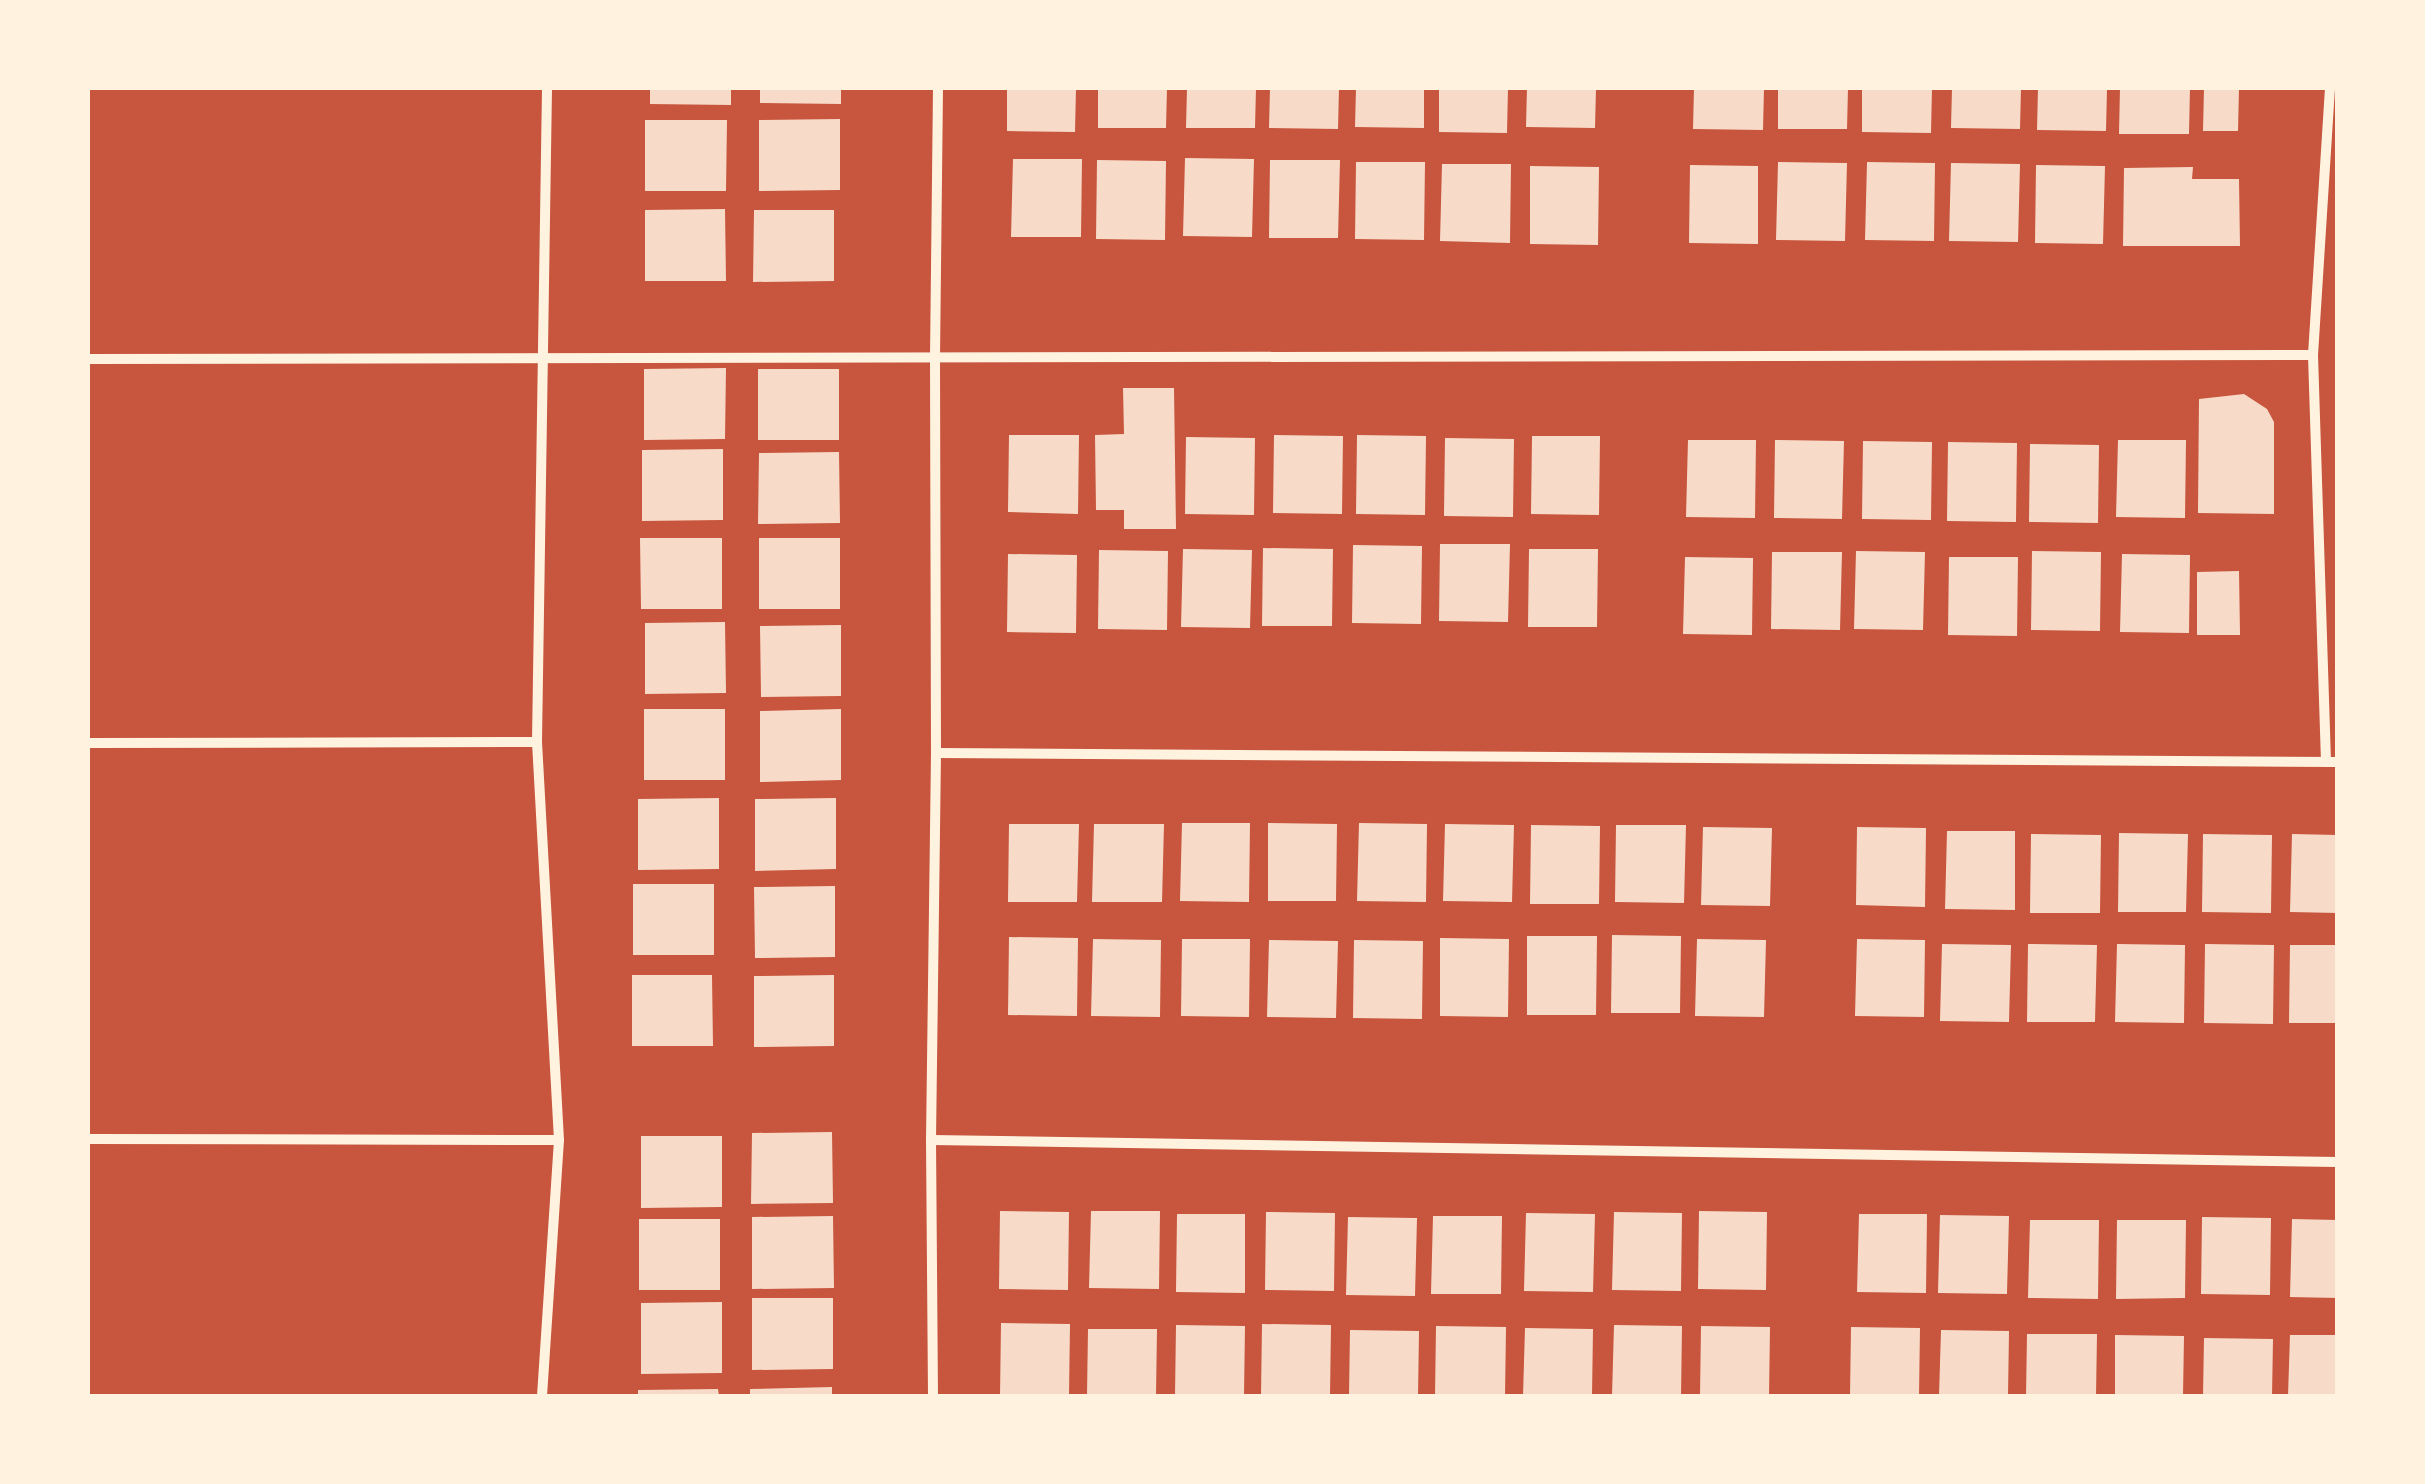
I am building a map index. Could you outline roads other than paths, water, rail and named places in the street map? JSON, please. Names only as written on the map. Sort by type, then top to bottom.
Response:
[{"type":"street","points":[[542,1396],[558,1140],[537,742],[548,88]]},
{"type":"street","points":[[933,1396],[930,1140],[936,753],[938,88]]},
{"type":"street","points":[[936,753],[2332,762],[2313,355],[2330,88]]},
{"type":"street","points":[[88,359],[2313,355]]},
{"type":"street","points":[[88,742],[537,742]]},
{"type":"street","points":[[88,1139],[558,1140]]},
{"type":"street","points":[[930,1140],[2338,1162]]}]
